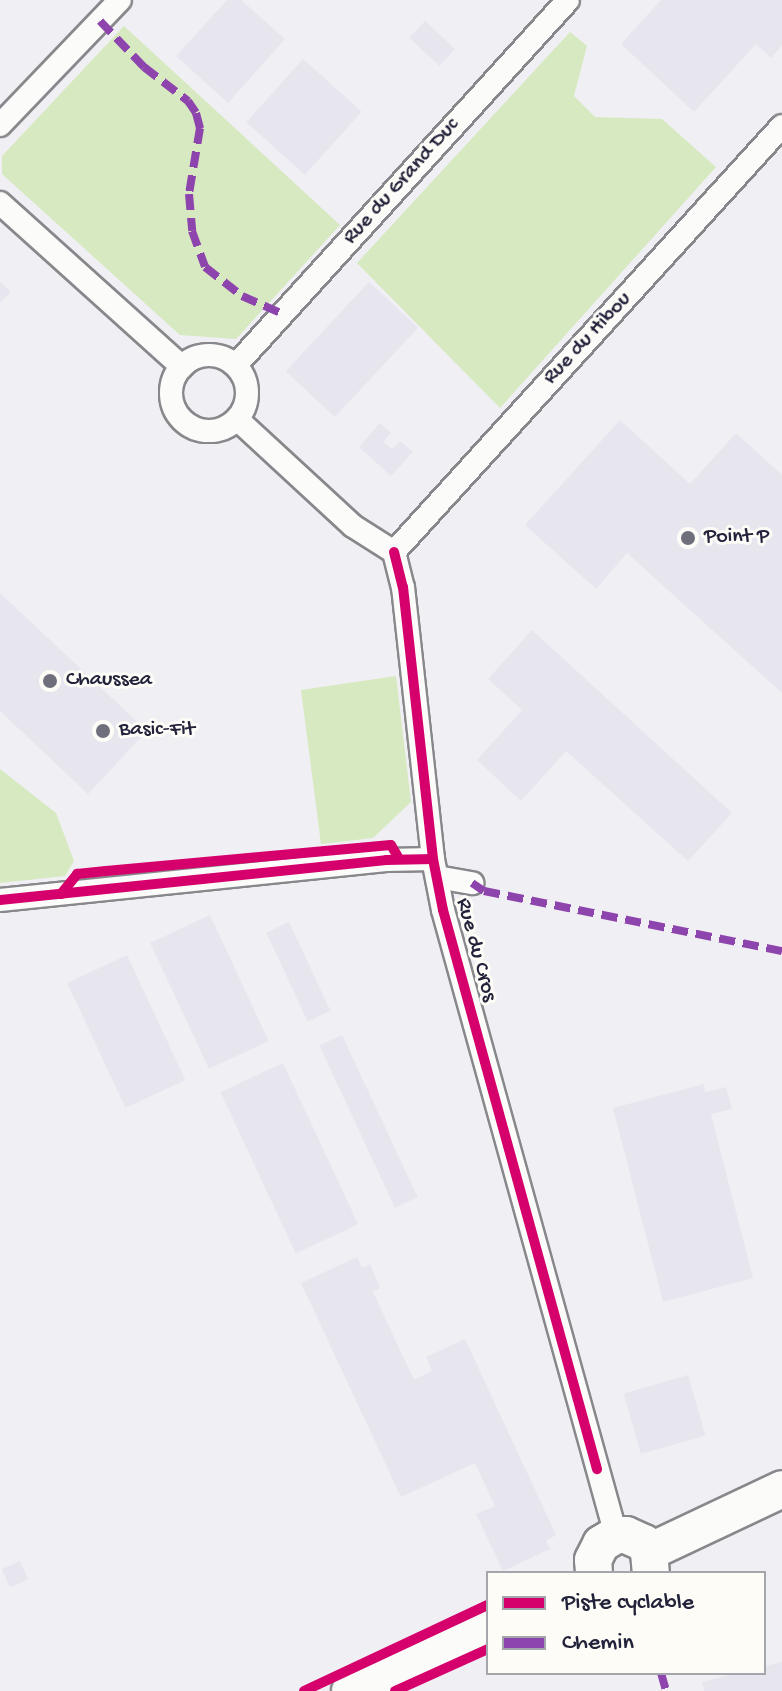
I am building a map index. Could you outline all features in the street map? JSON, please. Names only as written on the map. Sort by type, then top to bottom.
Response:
[{"type":"main road","points":[[594,1571],[596,1551],[616,1535],[635,1538],[650,1562],[782,1489]]},
{"type":"main road","points":[[350,1691],[486,1628]]},
{"type":"street","points":[[0,125],[120,0]]},
{"type":"street","name":"Rue du Grand Duc","points":[[236,365],[568,0]]},
{"type":"street","name":"Rue du Hibou","points":[[394,552],[782,126]]},
{"type":"street","points":[[0,203],[182,367]]},
{"type":"street","points":[[202,355],[226,358],[236,365],[247,386],[244,409],[237,419],[217,430],[205,430],[184,421],[172,400],[175,377],[182,367],[202,355]]},
{"type":"street","points":[[237,419],[353,526],[394,552]]},
{"type":"street","name":"Rue du Cros","points":[[394,552],[403,587],[435,868],[616,1535]]},
{"type":"street","points":[[0,900],[386,860],[435,868],[472,883]]},
{"type":"shaded area","points":[[0,0],[782,0],[782,1691],[0,1691]]},
{"type":"green space","points":[[124,26],[340,225],[236,339],[180,335],[2,174],[2,156]]},
{"type":"green space","points":[[570,32],[587,46],[574,96],[595,117],[662,119],[716,167],[500,408],[357,263]]},
{"type":"green space","points":[[396,676],[411,802],[373,838],[321,844],[301,690]]},
{"type":"green space","points":[[0,769],[56,813],[74,861],[65,876],[0,883]]},
{"type":"building","points":[[227,0],[241,0],[285,39],[228,103],[176,56]]},
{"type":"building","points":[[661,0],[782,0],[782,45],[771,58],[756,44],[694,112],[621,44]]},
{"type":"building","points":[[425,21],[455,49],[439,66],[409,38]]},
{"type":"building","points":[[303,59],[362,112],[305,175],[246,122]]},
{"type":"building","points":[[0,282],[11,292],[0,303]]},
{"type":"building","points":[[369,282],[418,328],[335,417],[286,371]]},
{"type":"building","points":[[620,420],[690,484],[736,433],[782,475],[782,693],[627,553],[596,589],[525,525]]},
{"type":"building","points":[[380,423],[391,433],[383,442],[392,449],[400,441],[413,452],[391,476],[359,447]]},
{"type":"building","points":[[0,593],[147,731],[88,794],[0,711]]},
{"type":"building","points":[[532,630],[732,813],[688,861],[566,751],[521,801],[477,760],[522,710],[488,679]]},
{"type":"building","points":[[210,915],[269,1041],[209,1069],[150,943]]},
{"type":"building","points":[[289,922],[330,1011],[308,1021],[266,933]]},
{"type":"building","points":[[127,955],[185,1080],[126,1108],[67,983]]},
{"type":"building","points":[[342,1035],[418,1197],[395,1208],[319,1046]]},
{"type":"building","points":[[283,1063],[358,1224],[296,1253],[220,1092]]},
{"type":"building","points":[[704,1084],[705,1092],[726,1087],[732,1109],[711,1114],[753,1278],[663,1302],[613,1108]]},
{"type":"building","points":[[357,1257],[362,1268],[370,1264],[380,1288],[373,1292],[414,1380],[432,1371],[426,1357],[465,1339],[556,1535],[546,1541],[550,1549],[503,1571],[476,1514],[495,1506],[475,1463],[401,1497],[301,1283]]},
{"type":"building","points":[[688,1375],[705,1436],[641,1454],[624,1393]]},
{"type":"building","points":[[20,1561],[28,1579],[10,1587],[2,1569]]},
{"type":"building","points":[[782,1662],[782,1691],[704,1691],[702,1682],[729,1675],[766,1675],[766,1666]]},
{"type":"marked path","points":[[100,21],[144,67],[188,101],[196,113],[200,128],[189,194],[192,231],[205,267],[242,296],[283,314]]},
{"type":"marked path","points":[[472,883],[484,891],[782,951]]},
{"type":"marked path","points":[[662,1675],[666,1691]]},
{"type":"cycle path","points":[[394,552],[403,587],[433,859],[443,910],[597,1469]]},
{"type":"cycle path","points":[[61,894],[77,874],[391,845],[399,859]]},
{"type":"cycle path","points":[[0,900],[386,860],[433,859]]},
{"type":"cycle path","points":[[304,1691],[486,1606]]},
{"type":"cycle path","points":[[395,1691],[486,1650]]},
{"type":"place","name":"Point P","points":[[688,538]]},
{"type":"place","name":"Chaussea","points":[[50,681]]},
{"type":"place","name":"Basic-Fit","points":[[103,731]]}]
